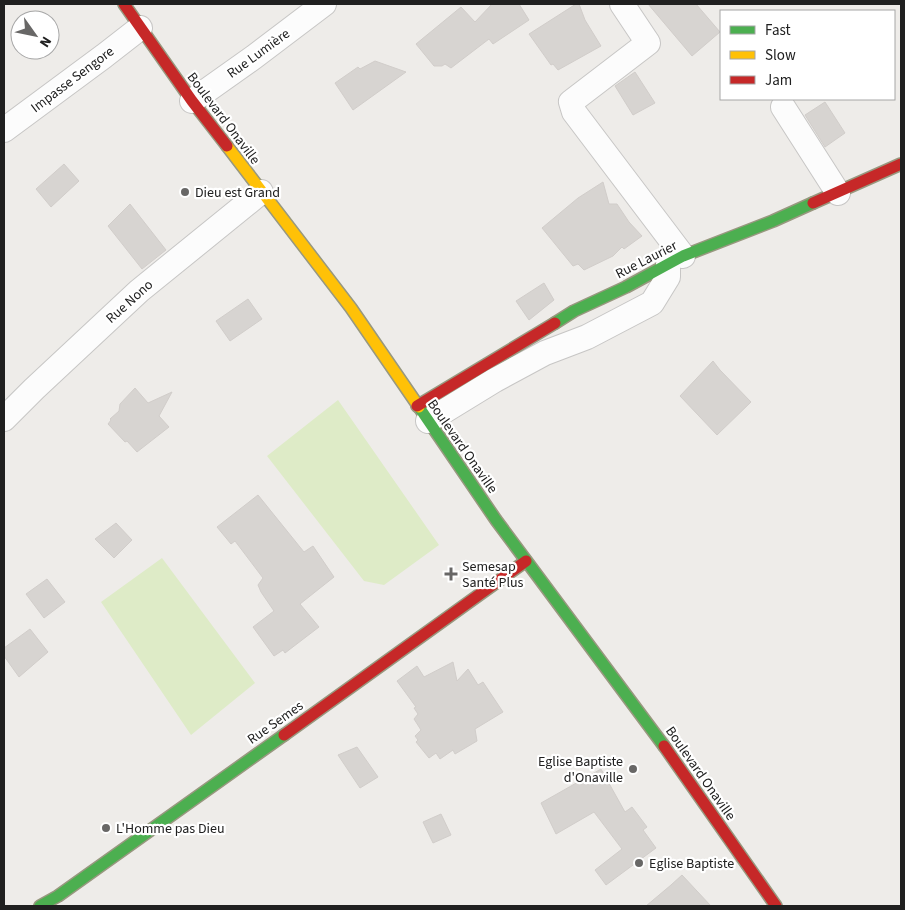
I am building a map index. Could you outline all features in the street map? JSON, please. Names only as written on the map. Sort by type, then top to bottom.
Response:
[{"type":"street","name":"Boulevard Onaville","points":[[124,4],[192,101],[351,308],[526,561],[681,768],[776,906]]},
{"type":"street","name":"Rue Lumière","points":[[192,101],[324,4]]},
{"type":"street","points":[[422,413],[495,380],[545,353],[587,337],[652,303],[668,277],[675,261],[574,112],[571,102],[648,43],[622,4]]},
{"type":"street","name":"Impasse Sengore","points":[[4,130],[140,28]]},
{"type":"street","points":[[783,107],[838,193]]},
{"type":"street","name":"Rue Laurier","points":[[675,261],[773,221],[901,164]]},
{"type":"street","name":"Rue Nono","points":[[4,418],[139,290],[261,192]]},
{"type":"street","name":"Rue Semes","points":[[40,906],[58,896],[526,561]]},
{"type":"green space","points":[[338,400],[439,545],[384,585],[364,581],[267,456]]},
{"type":"green space","points":[[162,558],[255,683],[191,735],[101,602]]},
{"type":"building","points":[[492,4],[519,4],[529,20],[493,44],[489,39],[451,68],[445,64],[434,66],[416,44],[461,7],[475,22]]},
{"type":"building","points":[[576,4],[579,4],[585,20],[601,46],[558,70],[553,64],[551,65],[529,34]]},
{"type":"building","points":[[648,4],[696,4],[720,32],[692,56]]},
{"type":"building","points":[[375,61],[406,72],[353,110],[335,83],[358,67],[360,69]]},
{"type":"building","points":[[635,72],[655,103],[633,115],[615,86]]},
{"type":"building","points":[[825,102],[845,133],[825,147],[805,115]]},
{"type":"building","points":[[64,164],[79,181],[51,207],[36,189]]},
{"type":"building","points":[[603,182],[609,204],[617,204],[629,222],[642,236],[624,249],[622,247],[613,256],[584,270],[578,264],[573,266],[542,228],[578,198]]},
{"type":"building","points":[[130,204],[166,250],[142,269],[108,226]]},
{"type":"building","points":[[544,283],[554,300],[529,320],[516,301]]},
{"type":"building","points":[[248,299],[262,319],[230,341],[216,321]]},
{"type":"building","points":[[713,361],[751,402],[717,435],[680,396]]},
{"type":"building","points":[[135,388],[148,403],[172,392],[159,416],[169,427],[137,452],[108,424],[110,419],[119,411],[120,404]]},
{"type":"building","points":[[258,495],[304,552],[313,546],[334,577],[300,604],[319,627],[285,653],[283,650],[274,656],[253,627],[274,611],[258,585],[263,578],[235,541],[231,544],[217,527]]},
{"type":"building","points":[[116,523],[132,540],[114,558],[95,539]]},
{"type":"building","points":[[47,579],[65,602],[44,618],[26,594]]},
{"type":"building","points":[[30,629],[48,652],[19,677],[4,656],[4,648]]},
{"type":"building","points":[[453,662],[457,681],[468,669],[478,685],[483,682],[503,712],[475,729],[477,741],[455,754],[453,750],[440,759],[436,753],[429,758],[416,742],[418,740],[415,736],[421,730],[414,719],[418,714],[414,708],[416,707],[397,681],[417,666],[424,677]]},
{"type":"building","points":[[357,747],[378,777],[360,788],[338,755]]},
{"type":"building","points":[[601,769],[625,812],[632,807],[647,827],[643,830],[656,848],[606,885],[595,870],[622,849],[594,812],[556,834],[541,803]]},
{"type":"building","points":[[441,814],[451,835],[433,843],[423,822]]},
{"type":"building","points":[[682,875],[711,906],[646,906],[671,885]]},
{"type":"traffic: fast","points":[[555,323],[574,311],[626,287],[683,256],[773,221],[813,203]]},
{"type":"traffic: fast","points":[[419,407],[496,520],[664,746]]},
{"type":"traffic: fast","points":[[40,906],[58,896],[284,735]]},
{"type":"traffic: slow","points":[[227,146],[351,308],[419,407]]},
{"type":"traffic: jam","points":[[124,4],[192,101],[227,146]]},
{"type":"traffic: jam","points":[[813,203],[901,164]]},
{"type":"traffic: jam","points":[[417,406],[555,323]]},
{"type":"traffic: jam","points":[[284,735],[526,561]]},
{"type":"traffic: jam","points":[[664,746],[776,906]]},
{"type":"place","name":"Dieu est Grand","points":[[185,192]]},
{"type":"place","name":"Semesap Santé Plus","points":[[451,574]]},
{"type":"place","name":"Eglise Baptiste d'Onaville","points":[[633,769]]},
{"type":"place","name":"L'Homme pas Dieu","points":[[106,828]]},
{"type":"place","name":"Eglise Baptiste","points":[[639,863]]}]
